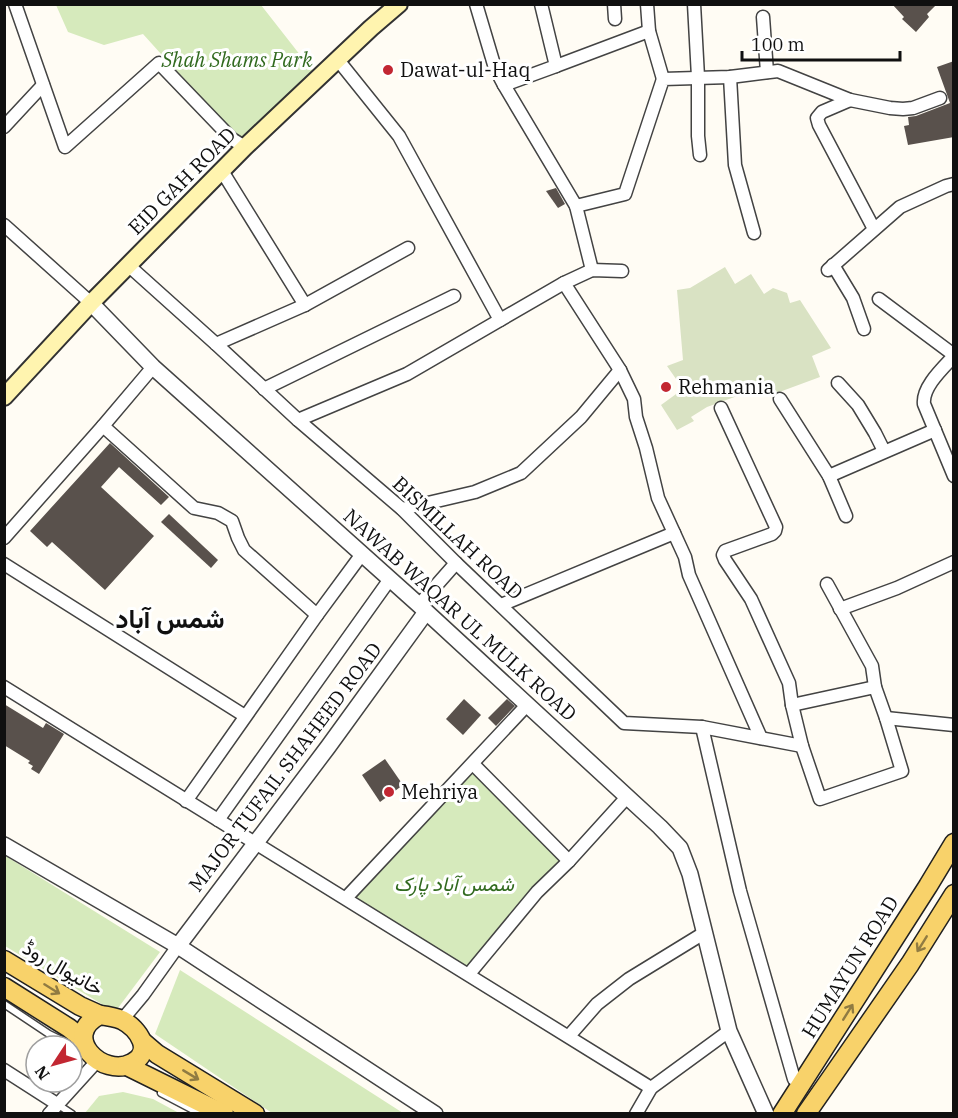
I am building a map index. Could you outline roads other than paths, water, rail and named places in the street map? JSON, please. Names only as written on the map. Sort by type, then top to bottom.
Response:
[{"type":"main road","name":"EID GAH ROAD","points":[[4,397],[91,303],[245,147],[399,4]]},
{"type":"main road","name":"HUMAYUN ROAD","points":[[782,1113],[954,843]]},
{"type":"main road","points":[[806,1113],[910,964],[954,894]]},
{"type":"main road","name":"خانیوال روڈ","points":[[4,960],[100,1016]]},
{"type":"main road","points":[[4,987],[69,1028],[106,1060],[224,1113]]},
{"type":"main road","points":[[143,1042],[142,1051],[134,1063],[106,1060],[83,1032],[93,1019],[100,1016],[111,1016],[122,1020],[139,1034],[143,1042],[157,1054],[255,1113]]},
{"type":"main road","points":[[767,1113],[827,1045]]},
{"type":"street","points":[[15,4],[65,147],[159,63],[232,139],[245,147]]},
{"type":"street","points":[[476,4],[495,68],[576,207],[592,270]]},
{"type":"street","points":[[541,4],[556,66]]},
{"type":"street","points":[[614,4],[615,19]]},
{"type":"street","points":[[576,207],[625,194],[663,79],[649,32],[647,4]]},
{"type":"street","points":[[694,4],[700,155]]},
{"type":"street","points":[[763,17],[767,72]]},
{"type":"street","points":[[504,84],[649,32]]},
{"type":"street","points":[[338,60],[399,136],[500,320]]},
{"type":"street","points":[[663,79],[730,77],[778,71],[849,99],[890,108],[913,108],[940,98]]},
{"type":"street","points":[[730,77],[735,165],[754,232]]},
{"type":"street","points":[[4,128],[43,85]]},
{"type":"street","points":[[849,99],[822,112],[817,118],[874,229]]},
{"type":"street","points":[[222,171],[305,305]]},
{"type":"street","points":[[864,329],[853,298],[830,267],[900,207],[954,184]]},
{"type":"street","name":"NAWAB WAQAR UL MULK ROAD","points":[[7,233],[91,303],[153,367],[422,608],[680,848],[690,874],[729,1031],[767,1113]]},
{"type":"street","points":[[216,344],[305,305],[408,248]]},
{"type":"street","name":"BISMILLAH ROAD","points":[[128,265],[298,420],[402,509],[624,723],[702,728],[802,746]]},
{"type":"street","points":[[298,420],[407,374],[564,283],[592,270],[622,271]]},
{"type":"street","points":[[564,283],[620,370],[634,399],[636,417],[658,498],[760,738]]},
{"type":"street","points":[[264,389],[454,296]]},
{"type":"street","points":[[879,299],[954,356],[926,389],[923,396],[924,404],[954,476]]},
{"type":"street","points":[[4,538],[153,367]]},
{"type":"street","points":[[402,509],[475,492],[521,473],[581,417],[620,370]]},
{"type":"street","points":[[838,383],[858,405],[884,452]]},
{"type":"street","points":[[780,399],[829,476],[846,516]]},
{"type":"street","points":[[721,408],[776,527],[771,534],[725,551],[723,555],[751,599],[789,683],[802,746],[819,799],[902,771],[875,687],[872,666],[827,584]]},
{"type":"street","points":[[103,426],[194,508],[218,513],[232,521],[244,550],[317,615]]},
{"type":"street","points":[[829,476],[935,430]]},
{"type":"street","points":[[501,605],[674,533]]},
{"type":"street","points":[[186,801],[362,554]]},
{"type":"street","points":[[840,609],[897,588],[954,562]]},
{"type":"street","points":[[422,608],[456,563]]},
{"type":"street","points":[[4,564],[245,716]]},
{"type":"street","points":[[218,820],[390,579]]},
{"type":"street","name":"MAJOR TUFAIL SHAHEED ROAD","points":[[178,946],[255,843],[422,608]]},
{"type":"street","points":[[4,687],[651,1088]]},
{"type":"street","points":[[792,705],[875,687]]},
{"type":"street","points":[[346,898],[527,705]]},
{"type":"street","points":[[886,718],[954,725]]},
{"type":"street","points":[[702,728],[740,891],[794,1080]]},
{"type":"street","points":[[473,764],[569,861]]},
{"type":"street","points":[[469,974],[537,892],[569,861],[627,797]]},
{"type":"street","points":[[4,845],[178,946],[435,1113]]},
{"type":"street","points":[[569,1036],[597,1004],[629,980],[704,933]]},
{"type":"street","points":[[122,1020],[178,946]]},
{"type":"street","points":[[636,1113],[651,1088],[729,1031]]},
{"type":"street","points":[[4,1070],[53,1108],[106,1060]]},
{"type":"lane","points":[[4,1004],[49,1034],[106,1060]]},
{"type":"lane","points":[[159,1092],[201,1113]]},
{"type":"lane","points":[[53,1108],[72,1113]]},
{"type":"place","name":"Dawat-ul-Haq","points":[[388,70]]},
{"type":"place","name":"Rehmania","points":[[666,387]]},
{"type":"place","name":"Mehriya","points":[[389,792]]},
{"type":"district","name":"شمس آباد","points":[[170,619]]},
{"type":"park label","name":"Shah Shams Park","points":[[237,60]]},
{"type":"park label","name":"شمس آباد پارک","points":[[454,884]]}]
